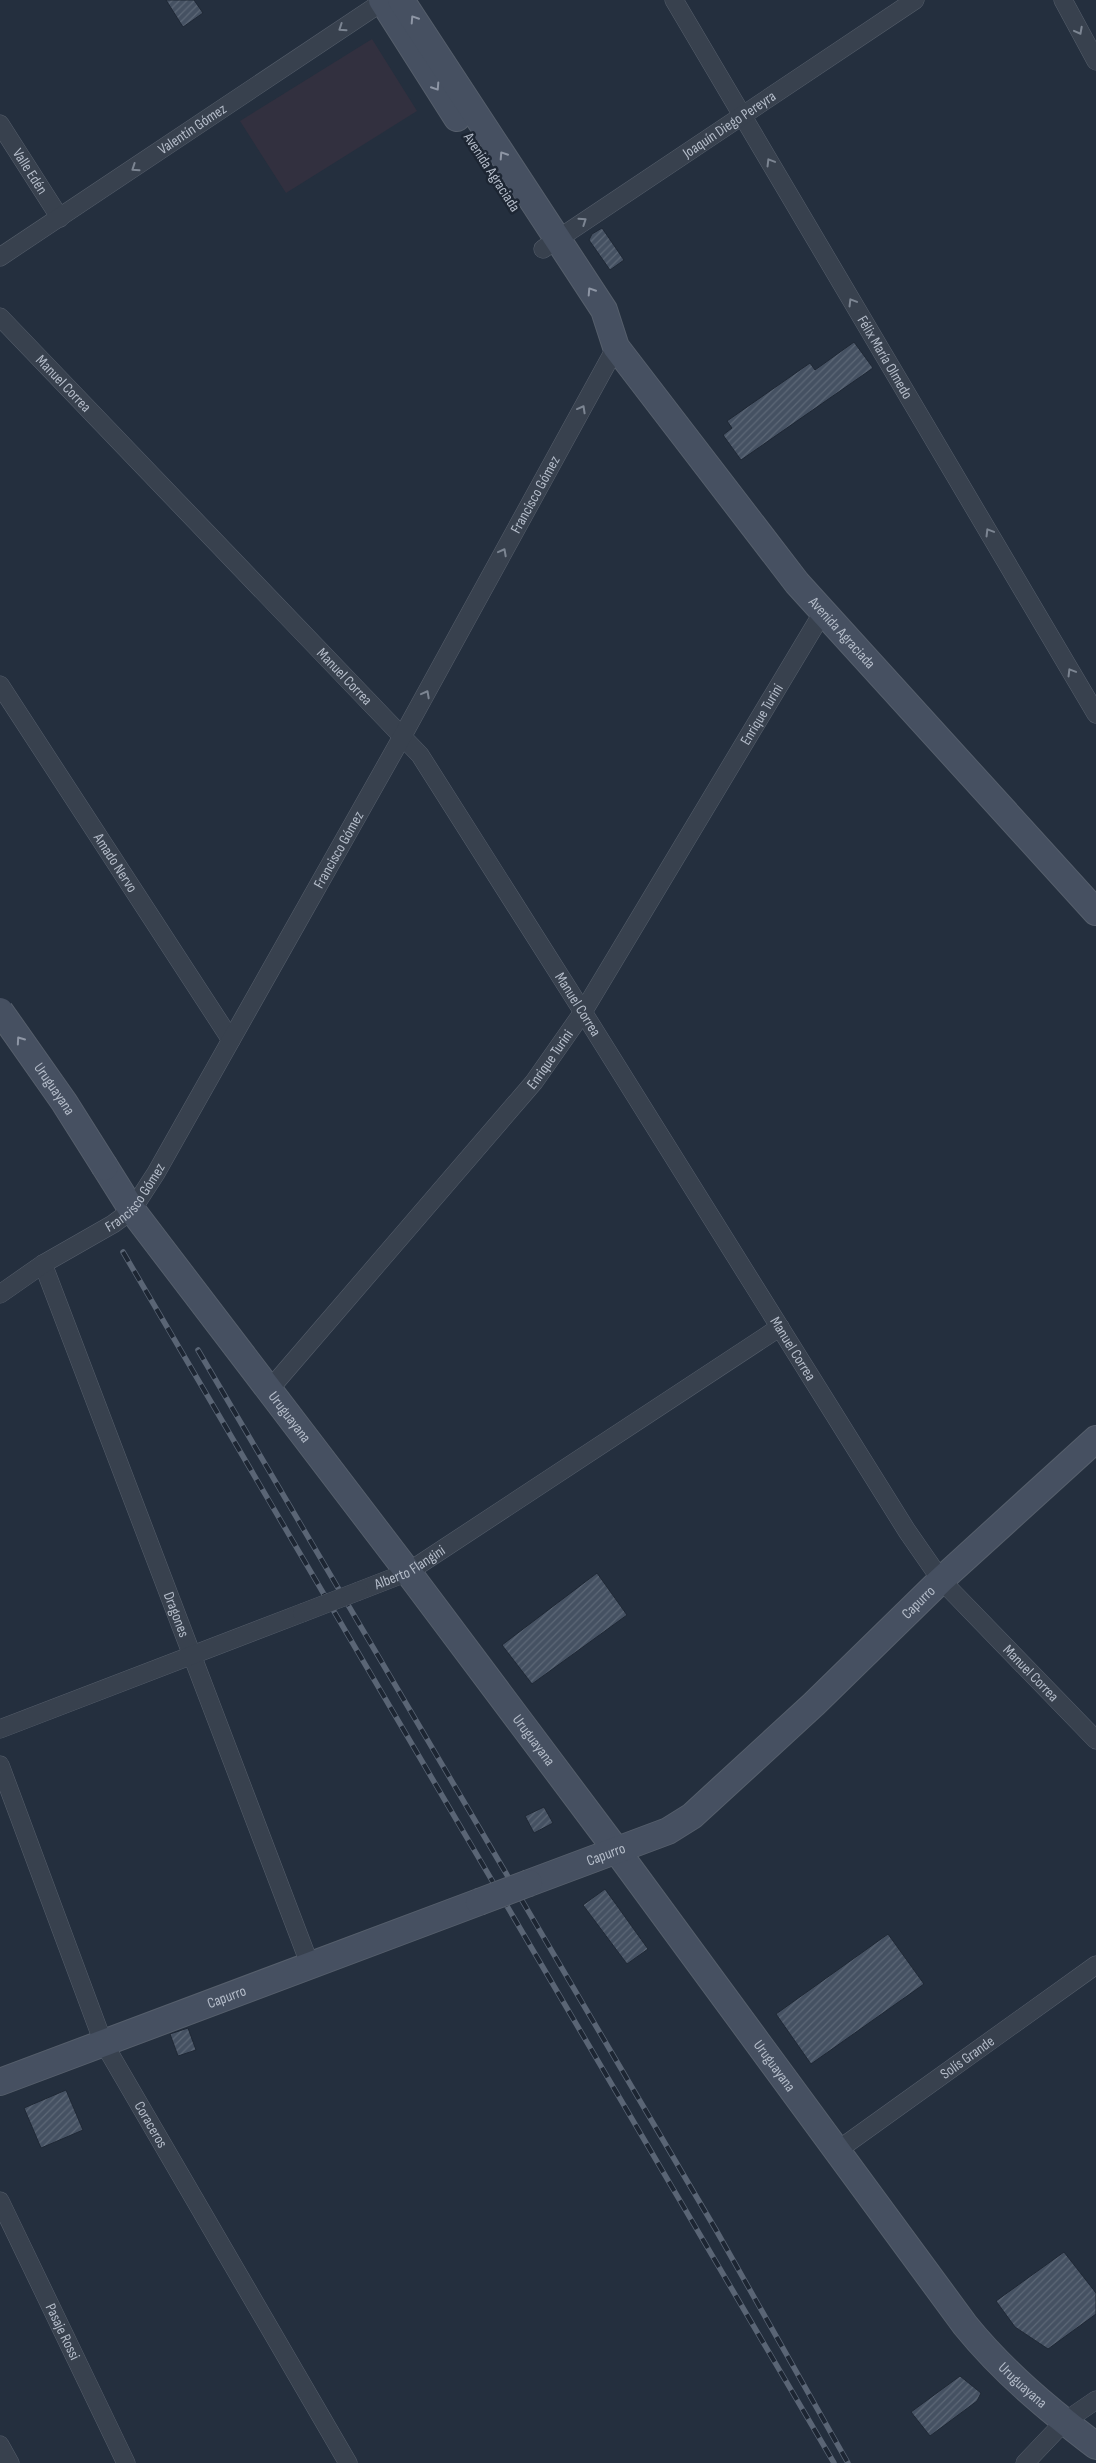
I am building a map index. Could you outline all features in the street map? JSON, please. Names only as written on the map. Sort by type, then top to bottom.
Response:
[{"type":"street","name":"Valentín Gómez","points":[[0,257],[388,0]]},
{"type":"street","name":"Avenida Agraciada","points":[[388,0],[426,72],[550,244],[591,322],[614,341],[704,464],[823,612],[1096,912]]},
{"type":"street","name":"Félix María Olmedo","points":[[674,0],[1096,714]]},
{"type":"street","name":"Joaquín Diego Pereyra","points":[[550,244],[915,0]]},
{"type":"street","points":[[1063,0],[1096,61]]},
{"type":"street","name":"Valle Edén","points":[[0,124],[60,218]]},
{"type":"street","name":"Manuel Correa","points":[[0,318],[420,755],[907,1531],[941,1580],[1096,1740]]},
{"type":"street","name":"Francisco Gómez","points":[[0,1294],[42,1264],[113,1224],[132,1210],[156,1173],[402,737],[614,341]]},
{"type":"street","name":"Enrique Turini","points":[[268,1390],[534,1082],[583,1012],[823,612]]},
{"type":"street","name":"Amado Nervo","points":[[0,685],[232,1040]]},
{"type":"street","name":"Uruguayana","points":[[0,1011],[64,1102],[132,1210],[408,1572],[617,1851],[988,2353],[1064,2422],[1096,2446]]},
{"type":"street","name":"Dragones","points":[[42,1264],[310,1965]]},
{"type":"street","name":"Alberto Flangini","points":[[0,1730],[192,1654],[408,1572],[780,1327]]},
{"type":"street","name":"Capurro","points":[[1,2081],[668,1832],[692,1816],[814,1704],[941,1580],[1096,1439]]},
{"type":"street","name":"Coraceros","points":[[0,1764],[103,2042],[348,2463]]},
{"type":"street","name":"Solís Grande","points":[[838,2150],[1096,1965]]},
{"type":"street","name":"Pasaje Rossi","points":[[0,2200],[126,2463]]},
{"type":"street","points":[[1025,2463],[1064,2422],[1096,2400]]},
{"type":"street","points":[[0,2445],[10,2463]]},
{"type":"shaded area","points":[[372,39],[417,111],[286,193],[240,121]]},
{"type":"building","points":[[166,0],[194,0],[203,13],[183,27]]},
{"type":"building","points":[[602,228],[624,260],[610,270],[589,240],[592,234]]},
{"type":"building","points":[[854,342],[873,368],[741,460],[723,435],[732,428],[727,421],[810,363],[815,370]]},
{"type":"building","points":[[597,1573],[627,1615],[532,1684],[502,1645]]},
{"type":"building","points":[[544,1807],[553,1823],[534,1833],[525,1816]]},
{"type":"building","points":[[605,1889],[648,1949],[627,1964],[583,1905]]},
{"type":"building","points":[[888,1934],[924,1984],[811,2064],[776,2014]]},
{"type":"building","points":[[188,2028],[196,2050],[178,2056],[170,2034]]},
{"type":"building","points":[[66,2090],[83,2130],[41,2148],[24,2108]]},
{"type":"building","points":[[1064,2252],[1096,2293],[1096,2314],[1048,2349],[1015,2327],[996,2301]]},
{"type":"building","points":[[960,2376],[981,2393],[977,2401],[930,2436],[911,2412]]},
{"type":"railway","points":[[123,1252],[834,2463]]},
{"type":"railway","points":[[198,1350],[716,2230],[848,2463]]}]
